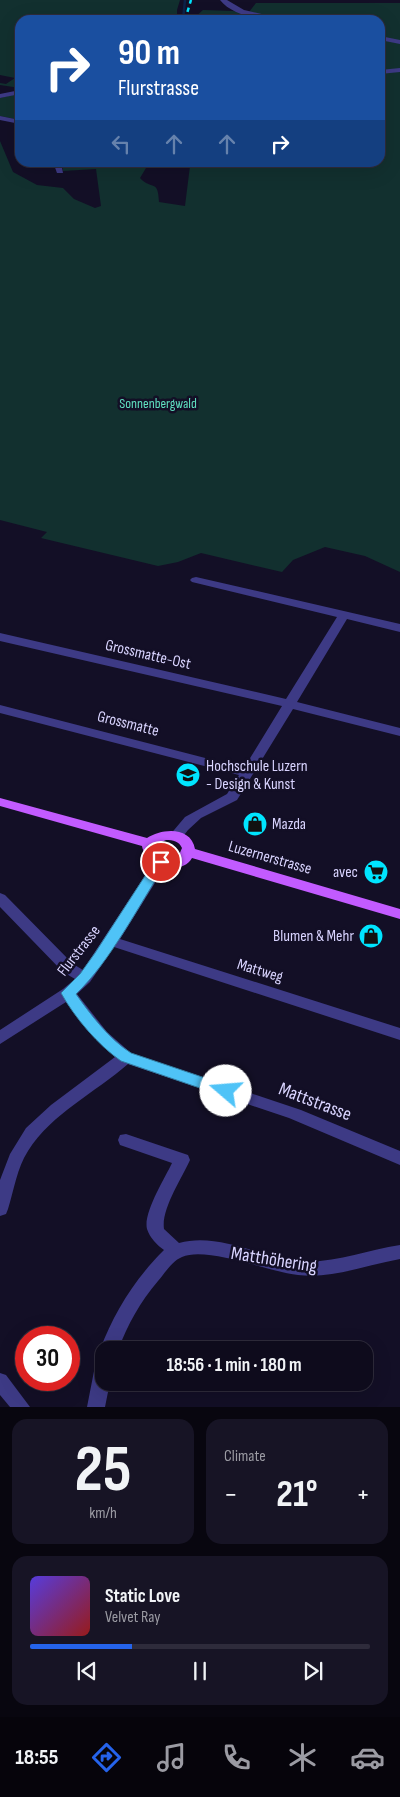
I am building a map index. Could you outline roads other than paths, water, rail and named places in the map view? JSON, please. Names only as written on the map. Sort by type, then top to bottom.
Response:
[{"type":"main road","points":[[0,802],[150,844]]},
{"type":"main road","points":[[176,836],[188,844],[189,852],[181,860],[161,862],[151,856],[149,852],[150,844],[158,837],[176,836]]},
{"type":"main road","name":"Luzernerstrasse","points":[[189,852],[400,914]]},
{"type":"street","points":[[223,0],[226,4],[243,12],[259,15]]},
{"type":"street","points":[[385,39],[400,42]]},
{"type":"street","points":[[385,72],[400,70]]},
{"type":"street","points":[[0,96],[15,93]]},
{"type":"street","points":[[0,118],[15,121]]},
{"type":"street","points":[[59,167],[60,171]]},
{"type":"street","points":[[196,580],[400,628]]},
{"type":"street","points":[[176,836],[185,823],[197,813],[226,802],[232,797],[344,615]]},
{"type":"street","name":"Grossmatte-Ost","points":[[0,637],[290,704]]},
{"type":"street","points":[[290,704],[400,732]]},
{"type":"street","name":"Grossmatte","points":[[0,709],[248,773]]},
{"type":"street","name":"Flurstrasse","points":[[0,1038],[68,993],[84,978],[161,862]]},
{"type":"street","points":[[0,898],[68,968],[84,978]]},
{"type":"street","name":"Mattweg","points":[[110,941],[400,1034]]},
{"type":"street","name":"Mattstrasse","points":[[68,993],[82,1013],[115,1050],[126,1057],[295,1114],[400,1158]]},
{"type":"street","points":[[0,1208],[11,1171],[22,1147],[36,1129],[54,1111],[126,1057]]},
{"type":"street","points":[[112,1341],[130,1303],[147,1281],[176,1250],[162,1238],[155,1227],[157,1215],[182,1160],[126,1140]]},
{"type":"street","name":"Matthöhering","points":[[176,1250],[193,1248],[213,1250],[299,1268],[324,1269],[400,1252]]},
{"type":"street","points":[[0,1381],[21,1407]]},
{"type":"street","points":[[96,1407],[99,1391]]},
{"type":"waterway","points":[[184,15],[185,0]]},
{"type":"railway","points":[[186,15],[191,0]]},
{"type":"place","name":"Hochschule Luzern - Design & Kunst","points":[[188,775]]},
{"type":"place","name":"Mazda","points":[[255,824]]},
{"type":"place","name":"avec","points":[[376,872]]},
{"type":"place","name":"Blumen & Mehr","points":[[371,936]]},
{"type":"park label","name":"Sonnenbergwald","points":[[158,403]]}]
